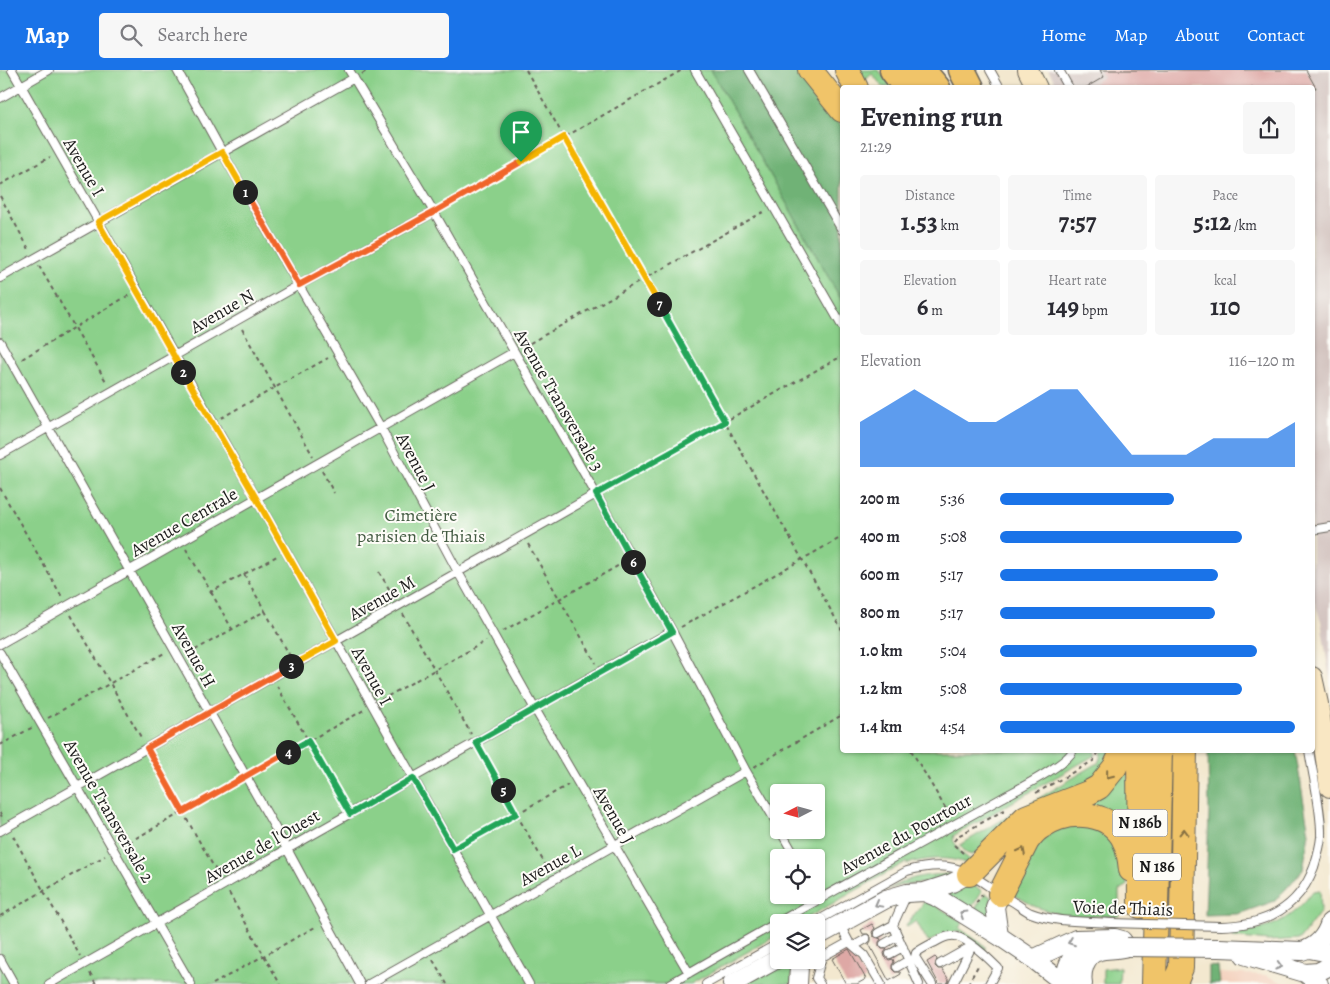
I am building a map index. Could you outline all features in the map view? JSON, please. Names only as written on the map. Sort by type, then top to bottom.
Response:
[{"type":"highway","points":[[810,70],[840,108]]},
{"type":"highway","points":[[847,70],[854,85]]},
{"type":"highway","points":[[893,70],[905,85]]},
{"type":"highway","points":[[922,70],[934,85]]},
{"type":"highway","points":[[962,70],[970,85]]},
{"type":"highway","points":[[984,887],[1026,817],[1088,794],[1115,768],[1122,753]]},
{"type":"highway","name":"N 186b","points":[[1138,984],[1141,895],[1139,753]]},
{"type":"highway","name":"N 186","points":[[1154,984],[1160,753]]},
{"type":"highway","name":"N 186","points":[[1180,979],[1185,753]]},
{"type":"highway","points":[[984,887],[1040,827],[1051,821],[1079,815],[1090,815],[1103,819],[1118,830],[1123,837],[1130,860],[1132,880],[1141,895]]},
{"type":"main road","points":[[1028,70],[1036,85]]},
{"type":"main road","points":[[1315,685],[1321,704],[1330,787]]},
{"type":"street","points":[[825,932],[886,899],[952,884],[984,887],[995,907],[999,936]]},
{"type":"street","points":[[916,892],[936,897],[999,936],[1065,984],[1068,964],[1074,955],[1112,942]]},
{"type":"street","points":[[1033,959],[1076,939],[1302,951],[1309,949],[1320,940],[1330,922]]},
{"type":"street","points":[[1083,984],[1082,972],[1084,966],[1092,955],[1112,942]]},
{"type":"street","points":[[1219,948],[1312,979],[1318,972],[1330,966]]},
{"type":"street","points":[[1309,949],[1330,953]]},
{"type":"street","points":[[732,984],[770,963]]},
{"type":"street","points":[[798,984],[799,969]]},
{"type":"lane","name":"Avenue I","points":[[12,70],[286,551],[529,984]]},
{"type":"lane","points":[[0,98],[49,70]]},
{"type":"lane","name":"Avenue J","points":[[177,70],[338,353],[535,709],[689,973]]},
{"type":"lane","name":"Avenue Transversale 3","points":[[350,70],[596,494],[770,812]]},
{"type":"lane","points":[[695,70],[840,322]]},
{"type":"lane","points":[[749,70],[840,227]]},
{"type":"lane","points":[[990,70],[998,85]]},
{"type":"lane","points":[[1059,70],[1067,85]]},
{"type":"lane","points":[[0,278],[354,78]]},
{"type":"lane","name":"Avenue N","points":[[0,454],[236,320],[434,212]]},
{"type":"lane","name":"Avenue H","points":[[0,342],[287,849],[360,984]]},
{"type":"lane","name":"Avenue Centrale","points":[[0,644],[514,352]]},
{"type":"lane","name":"Avenue M","points":[[4,829],[596,494]]},
{"type":"lane","points":[[1315,530],[1330,527]]},
{"type":"lane","name":"Avenue de l'Ouest","points":[[49,984],[672,632]]},
{"type":"lane","name":"Avenue Transversale 2","points":[[0,653],[191,984]]},
{"type":"lane","name":"Avenue du Pourtour","points":[[825,891],[955,824],[1061,763],[1069,758],[1072,753]]},
{"type":"lane","name":"Voie de Thiais","points":[[825,916],[907,871],[924,866],[938,865],[955,866],[984,887],[1031,912],[1112,942],[1247,924],[1275,915],[1290,903],[1307,883],[1318,855],[1321,837],[1309,753]]},
{"type":"lane","name":"Avenue L","points":[[369,984],[746,771]]},
{"type":"lane","points":[[878,933],[893,925],[916,892]]},
{"type":"lane","name":"Avenue du Pourtour","points":[[670,984],[803,904]]},
{"type":"lane","points":[[840,925],[852,944],[864,955],[878,982],[885,973]]},
{"type":"lane","points":[[893,925],[918,980],[928,971]]},
{"type":"lane","points":[[884,944],[898,936]]},
{"type":"lane","points":[[932,984],[928,971],[915,957],[916,953],[952,936],[958,936],[985,955],[998,968],[989,984]]},
{"type":"lane","points":[[820,984],[816,978],[822,957],[866,939]]},
{"type":"lane","points":[[940,964],[972,946]]},
{"type":"lane","points":[[953,984],[972,946]]},
{"type":"lane","points":[[890,954],[903,947]]},
{"type":"lane","points":[[706,984],[770,948]]},
{"type":"lane","points":[[864,955],[872,950]]},
{"type":"lane","points":[[0,959],[14,984]]},
{"type":"lane","points":[[897,967],[909,960]]},
{"type":"lane","points":[[870,965],[878,961]]},
{"type":"path","points":[[526,70],[840,626]]},
{"type":"path","points":[[434,212],[682,70]]},
{"type":"path","points":[[0,185],[58,152]]},
{"type":"path","points":[[0,196],[112,391]]},
{"type":"path","points":[[514,352],[774,206]]},
{"type":"path","points":[[13,365],[137,290]]},
{"type":"path","points":[[236,320],[334,493]]},
{"type":"path","points":[[213,423],[338,353]]},
{"type":"path","points":[[596,494],[840,357]]},
{"type":"path","points":[[0,488],[280,984]]},
{"type":"path","points":[[523,535],[601,672]]},
{"type":"path","points":[[672,632],[840,538]]},
{"type":"path","points":[[182,541],[232,629]]},
{"type":"path","points":[[211,592],[286,551]]},
{"type":"path","points":[[0,916],[631,558]]},
{"type":"path","points":[[379,572],[554,880]]},
{"type":"path","points":[[244,574],[295,664]]},
{"type":"path","points":[[179,659],[265,611]]},
{"type":"path","points":[[0,745],[173,648]]},
{"type":"path","points":[[272,677],[350,814]]},
{"type":"path","points":[[746,771],[840,717]]},
{"type":"path","points":[[913,753],[955,824]]},
{"type":"path","points":[[453,849],[576,780]]},
{"type":"path","points":[[0,814],[4,829],[44,891],[96,984]]},
{"type":"path","points":[[975,905],[984,887]]},
{"type":"path","points":[[213,984],[326,921]]},
{"type":"path","points":[[428,951],[447,984]]},
{"type":"path","points":[[968,984],[982,960]]},
{"type":"shaded area","points":[[1048,70],[1330,70],[1330,680],[1321,621],[1315,604],[1315,85],[1057,85]]},
{"type":"shaded area","points":[[1217,973],[1265,975],[1286,984],[1217,984]]},
{"type":"green space","name":"Cimetière parisien de Thiais","points":[[0,70],[711,70],[840,297],[840,753],[1095,753],[1095,755],[953,836],[953,840],[961,853],[972,861],[968,864],[945,859],[930,859],[907,864],[906,862],[814,914],[770,914],[770,939],[691,984],[0,984]]},
{"type":"green space","points":[[711,70],[799,70],[840,123],[840,297]]},
{"type":"green space","points":[[859,70],[878,70],[892,85],[881,85],[872,74],[864,81]]},
{"type":"green space","points":[[1101,753],[1115,753],[1103,776],[972,855],[966,853],[960,845],[1098,763]]},
{"type":"green space","points":[[1208,753],[1296,753],[1309,833],[1303,870],[1275,901],[1238,914],[1205,915],[1209,814]]},
{"type":"green space","points":[[1128,762],[1129,827],[1089,807],[1089,800]]},
{"type":"green space","points":[[1062,824],[1103,827],[1126,866],[1127,886],[1119,890],[1119,916],[1065,916],[1036,907],[1009,892],[1034,845]]},
{"type":"green space","points":[[953,875],[933,883],[905,884],[888,889],[918,877]]},
{"type":"green space","points":[[968,882],[982,891],[970,910],[947,893]]},
{"type":"green space","points":[[1320,890],[1321,911],[1300,939],[1268,941],[1232,937],[1232,932],[1256,930],[1288,917],[1313,891]]},
{"type":"green space","points":[[985,893],[991,897],[990,921],[974,911]]},
{"type":"green space","points":[[925,901],[963,922],[959,928],[985,946],[985,951],[959,932],[947,933],[928,942],[916,921],[907,927],[906,925]]},
{"type":"green space","points":[[1209,966],[1218,967],[1220,984],[1209,984]]},
{"type":"green space","points":[[1120,967],[1119,984],[1103,984],[1103,969]]},
{"type":"green space","points":[[770,969],[792,969],[791,984],[743,984]]},
{"type":"building","points":[[1100,70],[1306,70],[1314,85],[1090,85],[1104,77]]},
{"type":"building","points":[[872,924],[875,928],[872,932],[873,936],[881,939],[879,946],[882,949],[887,949],[884,953],[885,957],[889,960],[893,959],[892,969],[901,974],[889,981],[869,944],[871,937],[868,934],[863,934],[861,930]]},
{"type":"building","points":[[849,949],[866,979],[857,984],[846,984],[832,959]]},
{"type":"building","points":[[935,957],[937,959],[935,966],[938,969],[942,969],[949,980],[947,984],[939,984],[927,962]]},
{"type":"route","points":[[564,137],[725,422],[596,494],[672,632],[476,742],[516,814],[453,849],[413,778],[350,814],[308,741],[183,812],[147,748],[336,641],[98,222],[222,152],[299,285],[434,212],[521,162],[564,137]]}]
